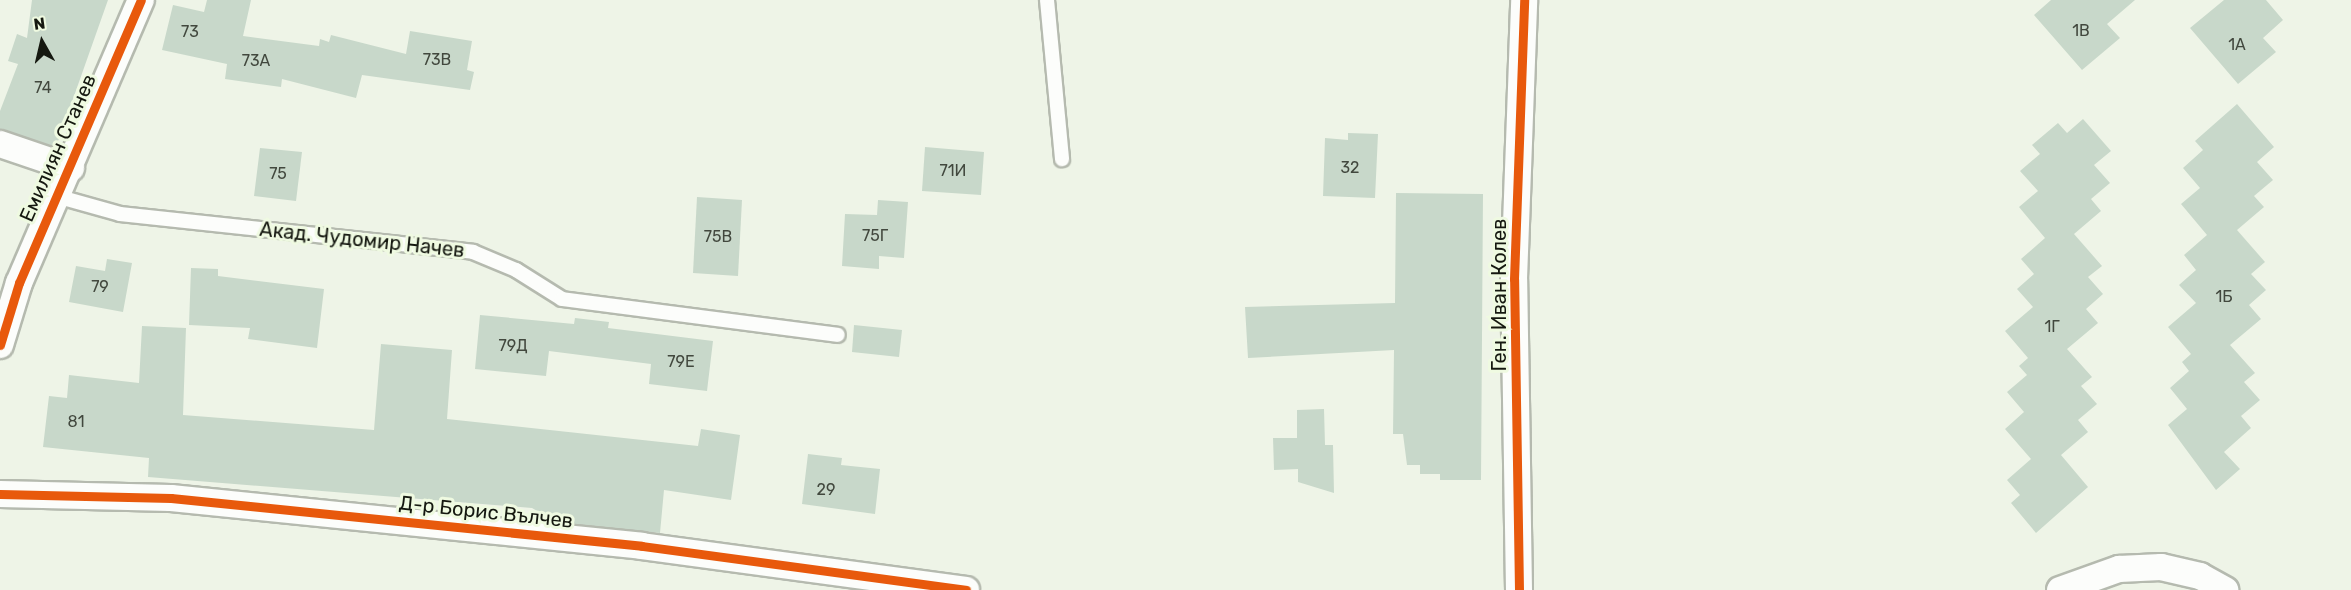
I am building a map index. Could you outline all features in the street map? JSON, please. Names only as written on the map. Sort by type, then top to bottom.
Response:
[{"type":"street","name":"Емилиян Станев","points":[[0,345],[6,315],[56,196],[71,168],[141,0]]},
{"type":"street","name":"Ген. Иван Колев","points":[[1519,590],[1514,279],[1524,0]]},
{"type":"street","points":[[0,144],[71,168]]},
{"type":"street","name":"Д-р Борис Вълчев","points":[[0,494],[171,498],[642,546],[966,590]]},
{"type":"street","points":[[2060,590],[2120,569],[2161,567],[2200,576],[2225,590]]},
{"type":"lane","points":[[1047,0],[1062,159]]},
{"type":"lane","name":"Акад. Чудомир Начев","points":[[56,196],[120,214],[472,252],[516,270],[562,299],[838,335]]},
{"type":"building","points":[[32,0],[108,0],[56,147],[0,129],[0,111],[18,64],[8,61],[17,34],[27,38]]},
{"type":"building","points":[[207,0],[251,0],[243,36],[319,46],[320,39],[329,42],[331,35],[406,54],[410,31],[472,41],[467,70],[474,72],[470,90],[362,75],[356,98],[282,79],[281,87],[225,79],[227,64],[162,50],[173,5],[204,12]]},
{"type":"building","points":[[2051,0],[2135,0],[2107,24],[2120,38],[2082,70],[2034,15]]},
{"type":"building","points":[[2224,0],[2266,0],[2283,20],[2263,38],[2276,52],[2238,84],[2190,28]]},
{"type":"building","points":[[2237,104],[2274,147],[2257,162],[2273,180],[2254,196],[2264,207],[2237,230],[2265,262],[2251,274],[2266,290],[2249,305],[2261,319],[2230,345],[2255,373],[2244,382],[2260,400],[2241,416],[2251,428],[2224,452],[2240,469],[2216,490],[2168,425],[2187,409],[2170,388],[2189,371],[2182,362],[2191,354],[2168,327],[2196,303],[2179,285],[2196,270],[2184,255],[2207,235],[2181,204],[2200,188],[2183,168],[2203,150],[2195,141]]},
{"type":"building","points":[[2083,119],[2111,151],[2094,165],[2110,183],[2091,199],[2101,211],[2074,234],[2102,266],[2088,277],[2103,294],[2086,309],[2098,323],[2067,349],[2092,377],[2081,386],[2097,404],[2078,420],[2088,432],[2061,455],[2088,487],[2036,533],[2011,503],[2020,495],[2007,480],[2031,459],[2005,429],[2024,412],[2007,392],[2027,375],[2019,366],[2028,358],[2005,331],[2033,307],[2017,289],[2034,274],[2021,259],[2045,238],[2019,207],[2038,191],[2020,171],[2040,154],[2032,145],[2058,123],[2067,133]]},
{"type":"building","points":[[1348,133],[1378,134],[1375,198],[1323,196],[1325,138],[1348,140]]},
{"type":"building","points":[[925,147],[984,152],[981,195],[922,191]]},
{"type":"building","points":[[260,148],[302,152],[296,201],[254,196]]},
{"type":"building","points":[[1396,193],[1483,194],[1481,480],[1440,480],[1440,474],[1420,474],[1420,465],[1407,465],[1403,434],[1393,434],[1394,350],[1248,358],[1245,307],[1395,303]]},
{"type":"building","points":[[697,197],[742,200],[738,276],[693,273]]},
{"type":"building","points":[[878,200],[908,202],[904,258],[879,256],[879,269],[842,266],[845,214],[877,215]]},
{"type":"building","points":[[107,259],[132,263],[123,312],[69,302],[76,266],[105,271]]},
{"type":"building","points":[[191,268],[218,269],[218,276],[324,289],[317,348],[248,339],[250,328],[189,325]]},
{"type":"building","points":[[480,315],[574,324],[575,318],[609,322],[608,328],[713,341],[707,391],[649,384],[651,364],[549,351],[546,376],[475,369]]},
{"type":"building","points":[[854,325],[902,330],[899,357],[852,352]]},
{"type":"building","points":[[142,326],[186,328],[183,415],[374,430],[381,344],[452,350],[447,419],[698,446],[701,429],[740,435],[731,500],[664,490],[660,533],[556,522],[532,508],[148,477],[149,458],[43,447],[49,396],[67,398],[69,375],[139,383]]},
{"type":"building","points":[[1324,409],[1325,445],[1333,445],[1334,493],[1298,482],[1298,469],[1274,470],[1273,438],[1297,438],[1297,410]]},
{"type":"building","points":[[808,454],[842,458],[841,465],[880,469],[875,514],[802,504]]},
{"type":"cycle path","points":[[0,345],[19,283],[141,0]]},
{"type":"cycle path","points":[[1519,590],[1514,279],[1524,0]]},
{"type":"cycle path","points":[[0,494],[171,498],[642,546],[966,590]]}]
